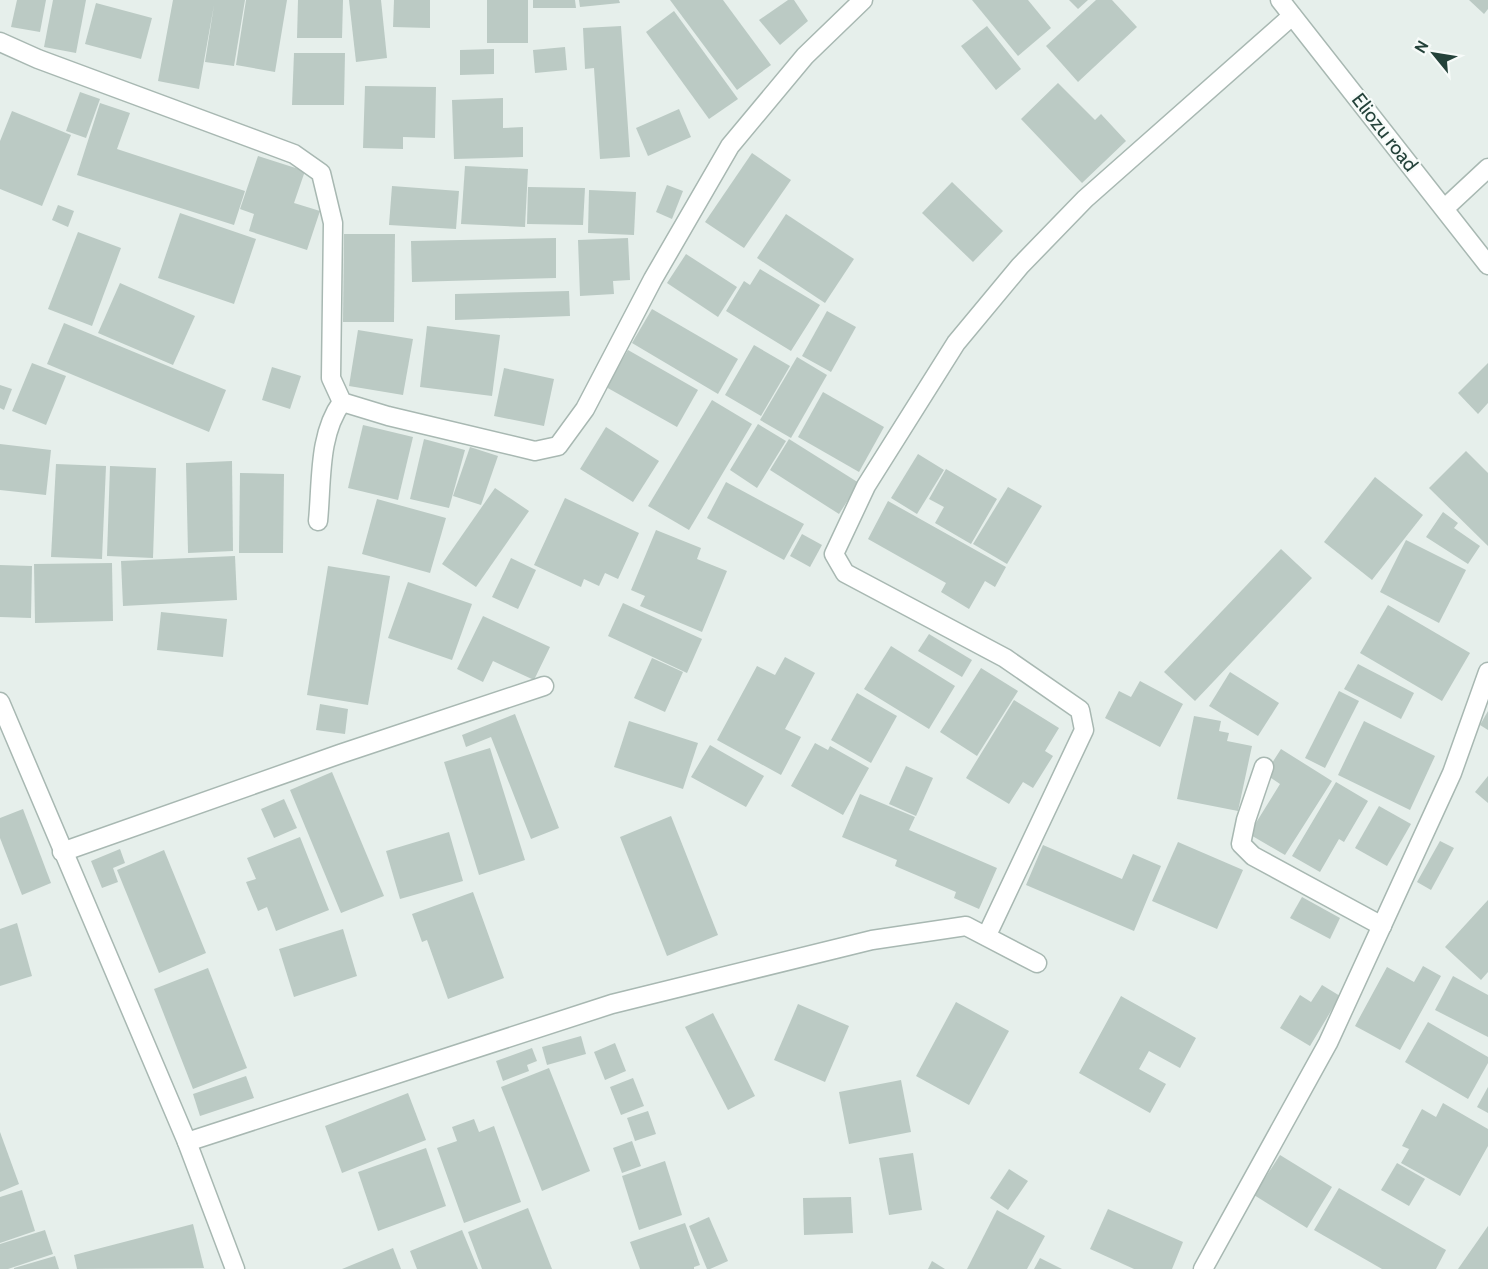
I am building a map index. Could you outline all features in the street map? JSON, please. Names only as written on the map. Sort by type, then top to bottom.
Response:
[{"type":"street","points":[[0,42],[38,59],[294,154],[321,173],[333,223],[331,378],[342,402],[388,416],[535,451],[558,446],[585,409],[652,279],[730,146],[805,56],[863,0]]},
{"type":"street","name":"Eliozu road","points":[[1280,0],[1488,265]]},
{"type":"street","points":[[987,935],[1084,730],[1080,710],[1005,658],[844,573],[834,554],[866,486],[956,343],[1020,266],[1085,199],[1292,16]]},
{"type":"street","points":[[1445,208],[1488,168]]},
{"type":"street","points":[[318,521],[326,436],[332,416],[342,402]]},
{"type":"street","points":[[1203,1269],[1328,1043],[1452,773],[1488,672]]},
{"type":"street","points":[[62,852],[340,754],[543,686]]},
{"type":"street","points":[[0,702],[186,1142],[235,1269]]},
{"type":"street","points":[[1264,767],[1246,820],[1241,844],[1253,856],[1382,926]]},
{"type":"street","points":[[186,1142],[612,1004],[872,940],[966,926],[1037,963]]},
{"type":"building","points":[[17,0],[46,0],[40,32],[11,27]]},
{"type":"building","points":[[53,0],[86,0],[76,53],[44,47]]},
{"type":"building","points":[[173,0],[245,0],[234,66],[205,62],[214,5],[199,89],[158,81]]},
{"type":"building","points":[[246,0],[287,0],[275,72],[236,65]]},
{"type":"building","points":[[298,0],[343,0],[342,38],[297,38]]},
{"type":"building","points":[[349,0],[381,0],[387,58],[356,62]]},
{"type":"building","points":[[394,0],[430,0],[430,28],[393,27]]},
{"type":"building","points":[[487,0],[528,0],[528,43],[487,43]]},
{"type":"building","points":[[533,0],[575,0],[576,8],[533,8]]},
{"type":"building","points":[[579,0],[619,0],[620,3],[580,7]]},
{"type":"building","points":[[670,0],[723,0],[771,65],[737,90]]},
{"type":"building","points":[[788,0],[794,0],[808,21],[780,45],[759,20]]},
{"type":"building","points":[[972,0],[1028,0],[1051,28],[1018,56]]},
{"type":"building","points":[[1069,0],[1088,0],[1078,9]]},
{"type":"building","points":[[1096,0],[1112,0],[1137,27],[1078,82],[1046,46]]},
{"type":"building","points":[[1469,0],[1488,0],[1488,9],[1484,14]]},
{"type":"building","points":[[96,3],[152,18],[141,59],[85,44]]},
{"type":"building","points":[[674,11],[738,99],[709,119],[646,32]]},
{"type":"building","points":[[621,26],[630,157],[600,159],[594,68],[585,69],[583,28]]},
{"type":"building","points":[[987,26],[1021,69],[996,90],[961,46]]},
{"type":"building","points":[[565,47],[567,70],[535,73],[533,50]]},
{"type":"building","points":[[494,49],[494,74],[460,75],[460,50]]},
{"type":"building","points":[[294,53],[345,53],[344,105],[292,105]]},
{"type":"building","points":[[1058,83],[1095,120],[1101,114],[1126,141],[1082,183],[1021,119]]},
{"type":"building","points":[[365,86],[436,87],[435,138],[403,137],[403,149],[363,148]]},
{"type":"building","points":[[80,92],[100,99],[86,138],[66,131]]},
{"type":"building","points":[[503,98],[503,128],[523,127],[523,157],[454,159],[452,100]]},
{"type":"building","points":[[100,103],[130,113],[117,149],[245,191],[234,225],[77,175]]},
{"type":"building","points":[[679,109],[691,137],[648,156],[636,128]]},
{"type":"building","points":[[12,111],[71,135],[42,206],[0,189],[0,141]]},
{"type":"building","points":[[752,153],[791,180],[744,248],[705,222]]},
{"type":"building","points":[[258,156],[305,171],[294,203],[320,211],[307,250],[249,231],[254,214],[240,209]]},
{"type":"building","points":[[465,166],[528,169],[525,227],[461,224]]},
{"type":"building","points":[[952,182],[1003,231],[973,262],[922,213]]},
{"type":"building","points":[[667,185],[683,191],[672,219],[656,212]]},
{"type":"building","points":[[392,186],[459,191],[456,229],[389,225]]},
{"type":"building","points":[[528,187],[585,188],[583,225],[527,224]]},
{"type":"building","points":[[589,190],[636,192],[634,235],[588,233]]},
{"type":"building","points":[[58,205],[74,211],[68,227],[52,220]]},
{"type":"building","points":[[180,213],[256,239],[234,304],[158,278]]},
{"type":"building","points":[[786,214],[854,259],[825,303],[757,258]]},
{"type":"building","points":[[78,232],[121,248],[92,326],[48,309]]},
{"type":"building","points":[[344,234],[395,234],[394,322],[343,322]]},
{"type":"building","points":[[556,238],[556,278],[412,282],[411,241]]},
{"type":"building","points":[[628,238],[630,280],[613,281],[614,294],[580,296],[578,240]]},
{"type":"building","points":[[686,254],[737,287],[718,317],[667,283]]},
{"type":"building","points":[[760,269],[820,305],[791,351],[726,311],[744,281],[750,285]]},
{"type":"building","points":[[120,283],[195,316],[173,365],[98,333]]},
{"type":"building","points":[[569,291],[570,316],[455,320],[455,294]]},
{"type":"building","points":[[652,309],[738,359],[718,394],[632,343]]},
{"type":"building","points":[[827,311],[856,327],[831,372],[802,356]]},
{"type":"building","points":[[64,323],[226,390],[209,432],[47,364]]},
{"type":"building","points":[[427,326],[500,335],[492,396],[420,387]]},
{"type":"building","points":[[358,330],[413,339],[403,395],[349,386]]},
{"type":"building","points":[[754,345],[790,366],[761,416],[725,395]]},
{"type":"building","points":[[628,350],[698,390],[677,427],[606,387]]},
{"type":"building","points":[[797,357],[827,375],[791,438],[760,420]]},
{"type":"building","points":[[32,363],[66,376],[46,425],[12,411]]},
{"type":"building","points":[[1488,363],[1488,403],[1478,414],[1458,393]]},
{"type":"building","points":[[272,367],[301,376],[290,409],[262,400]]},
{"type":"building","points":[[504,368],[554,379],[544,426],[494,416]]},
{"type":"building","points":[[0,385],[12,389],[4,410],[0,408]]},
{"type":"building","points":[[823,392],[884,427],[859,472],[798,437]]},
{"type":"building","points":[[712,400],[752,424],[689,530],[648,506]]},
{"type":"building","points":[[758,424],[786,441],[757,488],[730,470]]},
{"type":"building","points":[[363,425],[413,437],[398,500],[348,488]]},
{"type":"building","points":[[606,427],[659,461],[633,502],[580,469]]},
{"type":"building","points":[[424,439],[465,450],[449,508],[410,499]]},
{"type":"building","points":[[789,439],[859,483],[839,514],[770,470]]},
{"type":"building","points":[[0,444],[51,450],[46,495],[0,490]]},
{"type":"building","points":[[470,447],[498,456],[481,505],[453,496]]},
{"type":"building","points":[[1466,451],[1488,473],[1488,546],[1429,488]]},
{"type":"building","points":[[918,454],[944,470],[917,514],[891,498]]},
{"type":"building","points":[[232,461],[233,551],[188,553],[186,463]]},
{"type":"building","points":[[56,464],[106,466],[102,559],[51,557]]},
{"type":"building","points":[[110,466],[156,468],[153,558],[107,556]]},
{"type":"building","points":[[946,469],[997,499],[971,544],[935,523],[944,507],[929,499]]},
{"type":"building","points":[[240,473],[284,474],[283,553],[239,553]]},
{"type":"building","points":[[1375,477],[1423,515],[1372,580],[1324,542]]},
{"type":"building","points":[[726,482],[804,524],[784,560],[707,518]]},
{"type":"building","points":[[1008,487],[1042,506],[1007,564],[973,544]]},
{"type":"building","points":[[495,488],[529,511],[476,587],[442,564]]},
{"type":"building","points":[[565,498],[639,533],[618,579],[605,573],[599,586],[584,579],[581,587],[534,565]]},
{"type":"building","points":[[377,499],[446,518],[430,573],[362,554]]},
{"type":"building","points":[[888,501],[1006,567],[995,587],[985,581],[969,609],[941,592],[946,583],[868,539]]},
{"type":"building","points":[[1443,512],[1458,523],[1454,528],[1480,546],[1468,564],[1426,537]]},
{"type":"building","points":[[656,530],[701,548],[697,559],[727,571],[702,632],[640,606],[645,596],[631,590]]},
{"type":"building","points":[[802,534],[822,545],[810,567],[790,556]]},
{"type":"building","points":[[1406,540],[1466,570],[1439,623],[1380,592]]},
{"type":"building","points":[[1281,549],[1312,578],[1195,701],[1164,672]]},
{"type":"building","points":[[235,556],[237,600],[123,606],[121,561]]},
{"type":"building","points":[[511,558],[536,570],[518,609],[492,597]]},
{"type":"building","points":[[112,563],[113,621],[35,623],[34,564]]},
{"type":"building","points":[[0,565],[32,566],[31,618],[0,617]]},
{"type":"building","points":[[328,566],[390,576],[368,705],[307,695]]},
{"type":"building","points":[[408,582],[472,604],[452,660],[388,638]]},
{"type":"building","points":[[623,603],[702,639],[687,673],[608,636]]},
{"type":"building","points":[[1388,605],[1470,653],[1442,701],[1360,653]]},
{"type":"building","points":[[161,612],[227,619],[223,657],[157,650]]},
{"type":"building","points":[[483,616],[550,647],[534,680],[493,661],[483,682],[457,669]]},
{"type":"building","points":[[929,634],[972,660],[962,677],[918,651]]},
{"type":"building","points":[[891,646],[955,686],[929,729],[864,689]]},
{"type":"building","points":[[785,657],[815,673],[785,729],[801,737],[781,775],[717,740],[757,666],[775,675]]},
{"type":"building","points":[[652,658],[683,672],[665,712],[634,698]]},
{"type":"building","points":[[1358,664],[1414,693],[1401,719],[1344,689]]},
{"type":"building","points":[[981,668],[1018,691],[977,756],[940,732]]},
{"type":"building","points":[[1230,672],[1279,703],[1258,736],[1209,706]]},
{"type":"building","points":[[1140,681],[1183,704],[1160,747],[1105,718],[1119,691],[1131,697]]},
{"type":"building","points":[[1339,691],[1359,701],[1325,768],[1305,758]]},
{"type":"building","points":[[857,693],[897,716],[871,763],[831,740]]},
{"type":"building","points":[[1014,700],[1059,728],[1045,751],[1053,756],[1033,788],[1023,782],[1009,804],[966,778]]},
{"type":"building","points":[[320,704],[348,709],[345,734],[316,730]]},
{"type":"building","points":[[1488,711],[1488,730],[1480,725]]},
{"type":"building","points":[[515,714],[559,828],[531,839],[491,737],[466,747],[462,735]]},
{"type":"building","points":[[1194,716],[1221,721],[1219,731],[1229,733],[1227,741],[1252,746],[1238,811],[1177,799]]},
{"type":"building","points":[[629,721],[698,743],[683,789],[614,767]]},
{"type":"building","points":[[1364,721],[1435,756],[1410,810],[1338,775]]},
{"type":"building","points":[[815,743],[828,750],[830,746],[869,768],[843,815],[791,786]]},
{"type":"building","points":[[710,745],[764,776],[746,807],[691,777]]},
{"type":"building","points":[[490,748],[525,860],[479,875],[444,762]]},
{"type":"building","points":[[1281,749],[1332,781],[1285,855],[1249,834],[1280,784],[1265,774]]},
{"type":"building","points":[[906,766],[933,778],[916,816],[889,804]]},
{"type":"building","points":[[332,772],[384,896],[341,913],[290,790]]},
{"type":"building","points":[[1488,776],[1488,803],[1475,792]]},
{"type":"building","points":[[1336,782],[1368,801],[1344,842],[1339,839],[1320,872],[1292,856]]},
{"type":"building","points":[[860,794],[915,817],[909,830],[997,868],[979,909],[954,898],[956,892],[895,866],[897,860],[842,837]]},
{"type":"building","points":[[284,799],[297,828],[274,838],[261,809]]},
{"type":"building","points":[[1379,806],[1411,824],[1387,866],[1355,848]]},
{"type":"building","points":[[23,809],[51,883],[22,895],[0,838],[0,818]]},
{"type":"building","points":[[671,816],[718,935],[667,956],[620,837]]},
{"type":"building","points":[[449,832],[463,881],[400,899],[386,851]]},
{"type":"building","points":[[300,837],[329,910],[276,931],[267,907],[258,911],[246,882],[256,879],[247,858]]},
{"type":"building","points":[[1440,841],[1454,848],[1431,890],[1417,882]]},
{"type":"building","points":[[1178,842],[1243,870],[1217,929],[1152,901]]},
{"type":"building","points":[[1043,845],[1122,879],[1133,854],[1161,866],[1134,931],[1026,885]]},
{"type":"building","points":[[120,849],[125,863],[113,868],[118,882],[102,888],[91,861]]},
{"type":"building","points":[[164,850],[206,953],[159,973],[117,870]]},
{"type":"building","points":[[473,892],[504,978],[448,999],[427,940],[422,942],[412,914]]},
{"type":"building","points":[[1302,897],[1340,918],[1330,939],[1290,918]]},
{"type":"building","points":[[1488,900],[1488,972],[1481,980],[1445,947]]},
{"type":"building","points":[[17,923],[32,976],[0,986],[0,929]]},
{"type":"building","points":[[343,929],[357,976],[294,997],[279,949]]},
{"type":"building","points":[[1423,966],[1441,976],[1400,1050],[1355,1026],[1387,967],[1414,982]]},
{"type":"building","points":[[208,968],[247,1068],[193,1089],[154,989]]},
{"type":"building","points":[[1453,976],[1488,995],[1488,1037],[1435,1010]]},
{"type":"building","points":[[1322,985],[1340,996],[1310,1046],[1280,1028],[1300,995],[1311,1002]]},
{"type":"building","points":[[1121,996],[1196,1038],[1180,1068],[1149,1051],[1139,1069],[1166,1084],[1150,1113],[1079,1073]]},
{"type":"building","points":[[956,1002],[1009,1031],[969,1105],[916,1076]]},
{"type":"building","points":[[798,1004],[849,1026],[825,1082],[774,1060]]},
{"type":"building","points":[[713,1013],[755,1096],[728,1110],[685,1027]]},
{"type":"building","points":[[1428,1022],[1488,1057],[1488,1063],[1468,1099],[1405,1062]]},
{"type":"building","points":[[581,1036],[586,1054],[547,1065],[542,1047]]},
{"type":"building","points":[[615,1043],[626,1071],[605,1080],[594,1052]]},
{"type":"building","points":[[532,1048],[537,1061],[527,1065],[529,1071],[503,1081],[496,1061]]},
{"type":"building","points":[[549,1068],[590,1171],[542,1191],[501,1087]]},
{"type":"building","points":[[246,1076],[254,1098],[200,1116],[193,1094]]},
{"type":"building","points":[[633,1078],[644,1106],[621,1115],[610,1087]]},
{"type":"building","points":[[901,1080],[911,1132],[849,1144],[839,1092]]},
{"type":"building","points":[[1488,1087],[1488,1113],[1477,1107]]},
{"type":"building","points":[[408,1093],[426,1140],[342,1173],[325,1126]]},
{"type":"building","points":[[1443,1103],[1488,1129],[1488,1146],[1460,1196],[1401,1163],[1409,1149],[1402,1146],[1422,1109],[1436,1117]]},
{"type":"building","points":[[648,1111],[656,1134],[635,1141],[627,1118]]},
{"type":"building","points":[[474,1119],[479,1132],[494,1126],[521,1202],[464,1223],[437,1148],[457,1141],[452,1127]]},
{"type":"building","points":[[0,1132],[19,1184],[0,1192]]},
{"type":"building","points":[[632,1141],[641,1166],[622,1173],[613,1148]]},
{"type":"building","points":[[426,1148],[446,1206],[378,1231],[358,1172]]},
{"type":"building","points":[[913,1153],[922,1210],[889,1215],[879,1158]]},
{"type":"building","points":[[1280,1155],[1332,1187],[1307,1228],[1254,1195]]},
{"type":"building","points":[[665,1161],[682,1215],[639,1230],[622,1176]]},
{"type":"building","points":[[1397,1163],[1425,1179],[1409,1206],[1381,1190]]},
{"type":"building","points":[[1009,1169],[1028,1181],[1008,1210],[990,1198]]},
{"type":"building","points":[[1339,1188],[1446,1250],[1436,1269],[1382,1269],[1314,1230]]},
{"type":"building","points":[[22,1190],[35,1231],[0,1243],[0,1197]]},
{"type":"building","points":[[851,1197],[853,1233],[804,1235],[803,1198]]},
{"type":"building","points":[[528,1208],[552,1269],[482,1269],[468,1232]]},
{"type":"building","points":[[1108,1209],[1183,1242],[1172,1269],[1134,1269],[1090,1249]]},
{"type":"building","points":[[997,1210],[1045,1236],[1027,1269],[967,1269]]},
{"type":"building","points":[[709,1217],[728,1261],[707,1269],[689,1226]]},
{"type":"building","points":[[685,1223],[700,1265],[694,1269],[640,1269],[630,1242]]},
{"type":"building","points":[[193,1224],[204,1268],[77,1269],[74,1255]]},
{"type":"building","points":[[1488,1226],[1488,1269],[1458,1269]]},
{"type":"building","points":[[45,1230],[53,1254],[8,1269],[0,1269],[0,1244]]},
{"type":"building","points":[[462,1230],[478,1269],[417,1269],[410,1251]]},
{"type":"building","points":[[393,1248],[401,1269],[342,1269]]},
{"type":"building","points":[[55,1256],[59,1269],[14,1269],[14,1268]]},
{"type":"building","points":[[1040,1258],[1062,1269],[1034,1269]]},
{"type":"building","points":[[932,1261],[945,1269],[928,1269]]}]
